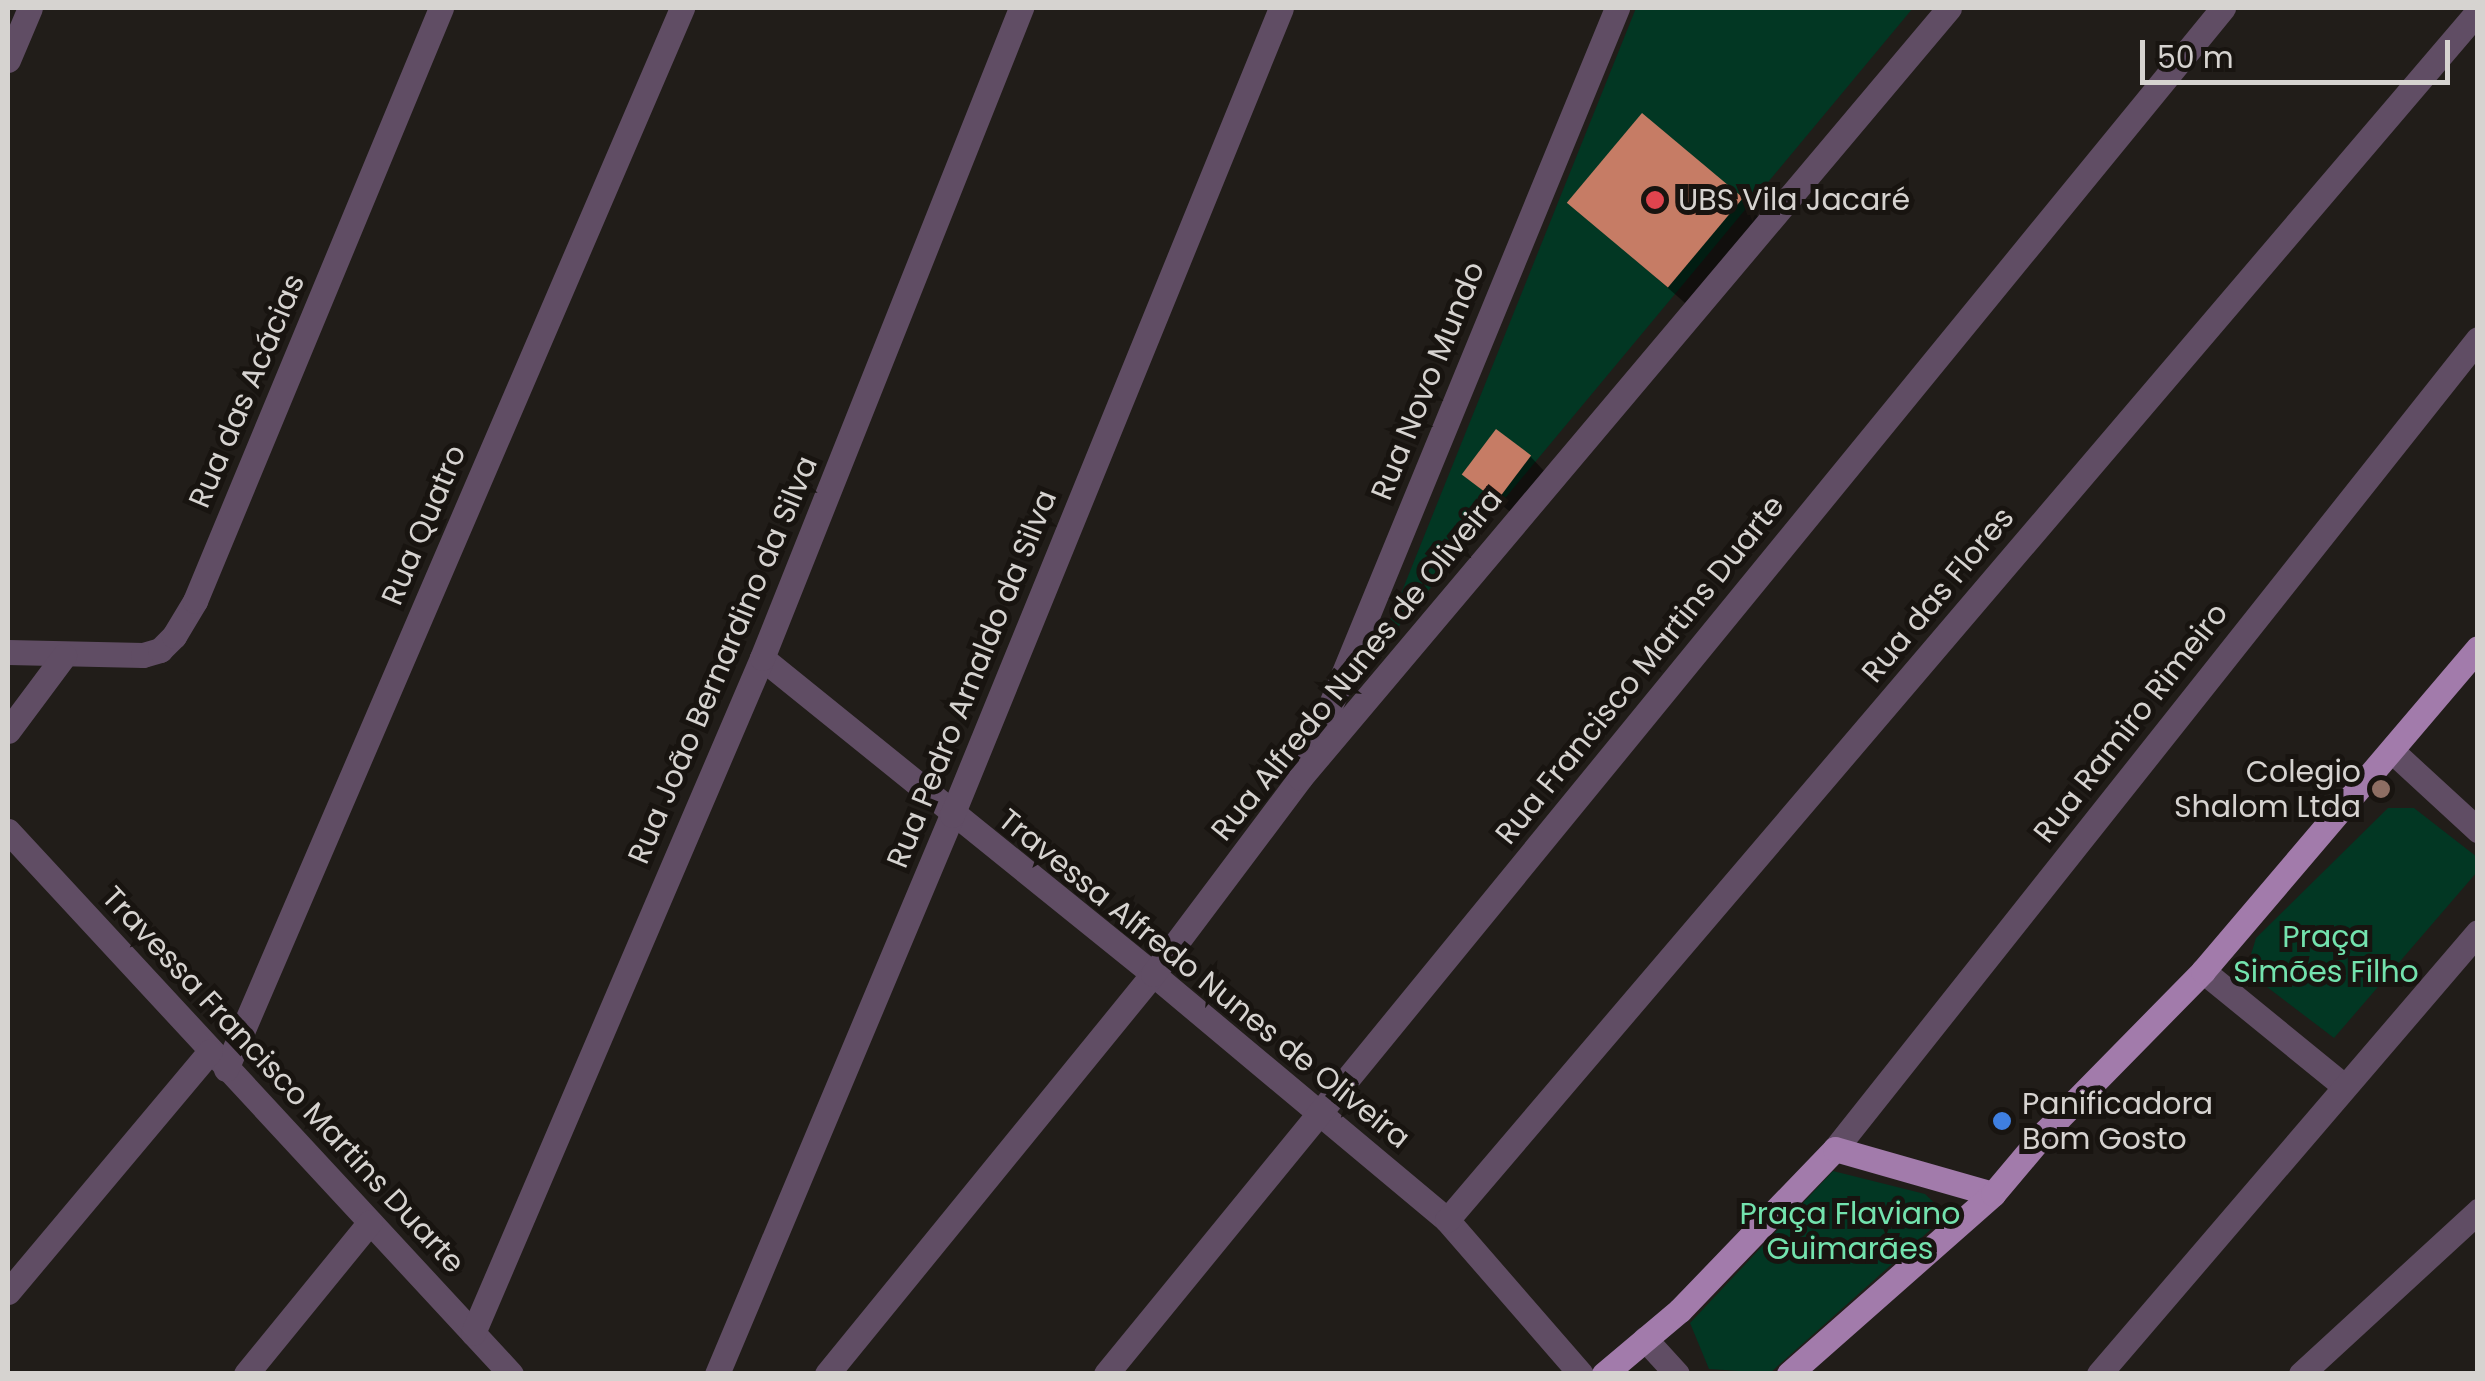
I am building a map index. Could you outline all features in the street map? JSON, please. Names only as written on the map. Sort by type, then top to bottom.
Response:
[{"type":"main road","points":[[1789,1374],[1993,1194],[2046,1131],[2203,970],[2478,648]]},
{"type":"main road","points":[[1604,1374],[1680,1310],[1835,1148],[1993,1194]]},
{"type":"street","points":[[8,60],[30,8]]},
{"type":"street","name":"Rua das Acácias","points":[[8,652],[64,656],[143,654],[160,650],[186,619],[441,8]]},
{"type":"street","name":"Rua Quatro","points":[[8,1292],[218,1060],[682,8]]},
{"type":"street","name":"Rua João Bernardino da Silva","points":[[473,1332],[762,658],[1021,8]]},
{"type":"street","name":"Rua Pedro Arnaldo da Silva","points":[[717,1374],[952,815],[1280,8]]},
{"type":"street","name":"Rua Novo Mundo","points":[[1300,778],[1617,8]]},
{"type":"street","name":"Rua Alfredo Nunes de Oliveira","points":[[827,1374],[1153,974],[1300,778],[1949,8]]},
{"type":"street","name":"Rua Francisco Martins Duarte","points":[[1106,1374],[2223,8]]},
{"type":"street","name":"Rua das Flores","points":[[1447,1220],[2478,12]]},
{"type":"street","name":"Rua Ramiro Rimeiro","points":[[1835,1148],[2478,339]]},
{"type":"street","points":[[8,731],[64,656]]},
{"type":"street","name":"Travessa Alfredo Nunes de Oliveira","points":[[762,658],[1153,974],[1447,1220],[1581,1374]]},
{"type":"street","points":[[2392,750],[2478,830]]},
{"type":"street","name":"Travessa Francisco Martins Duarte","points":[[8,831],[512,1374]]},
{"type":"street","points":[[2098,1374],[2343,1084],[2478,932]]},
{"type":"street","points":[[2203,970],[2343,1084]]},
{"type":"street","points":[[2301,1374],[2478,1211]]},
{"type":"street","points":[[246,1374],[370,1222]]},
{"type":"street","points":[[1645,1339],[1677,1374]]},
{"type":"green space","points":[[1636,8],[1913,8],[1378,651]]},
{"type":"green space","name":"Praça Simões Filho","points":[[2388,808],[2414,808],[2477,857],[2477,872],[2334,1038],[2246,971],[2256,938]]},
{"type":"green space","name":"Praça Flaviano Guimarães","points":[[1833,1171],[1925,1194],[1947,1215],[1770,1373],[1709,1369],[1690,1323]]},
{"type":"building","name":"UBS Vila Jacaré","points":[[1642,113],[1743,198],[1668,287],[1567,203]]},
{"type":"building","points":[[1496,429],[1531,455],[1497,501],[1462,475]]},
{"type":"place","name":"UBS Vila Jacaré","points":[[1655,200]]},
{"type":"place","name":"Colegio Shalom Ltda","points":[[2381,789]]},
{"type":"place","name":"Panificadora Bom Gosto","points":[[2002,1121]]}]
